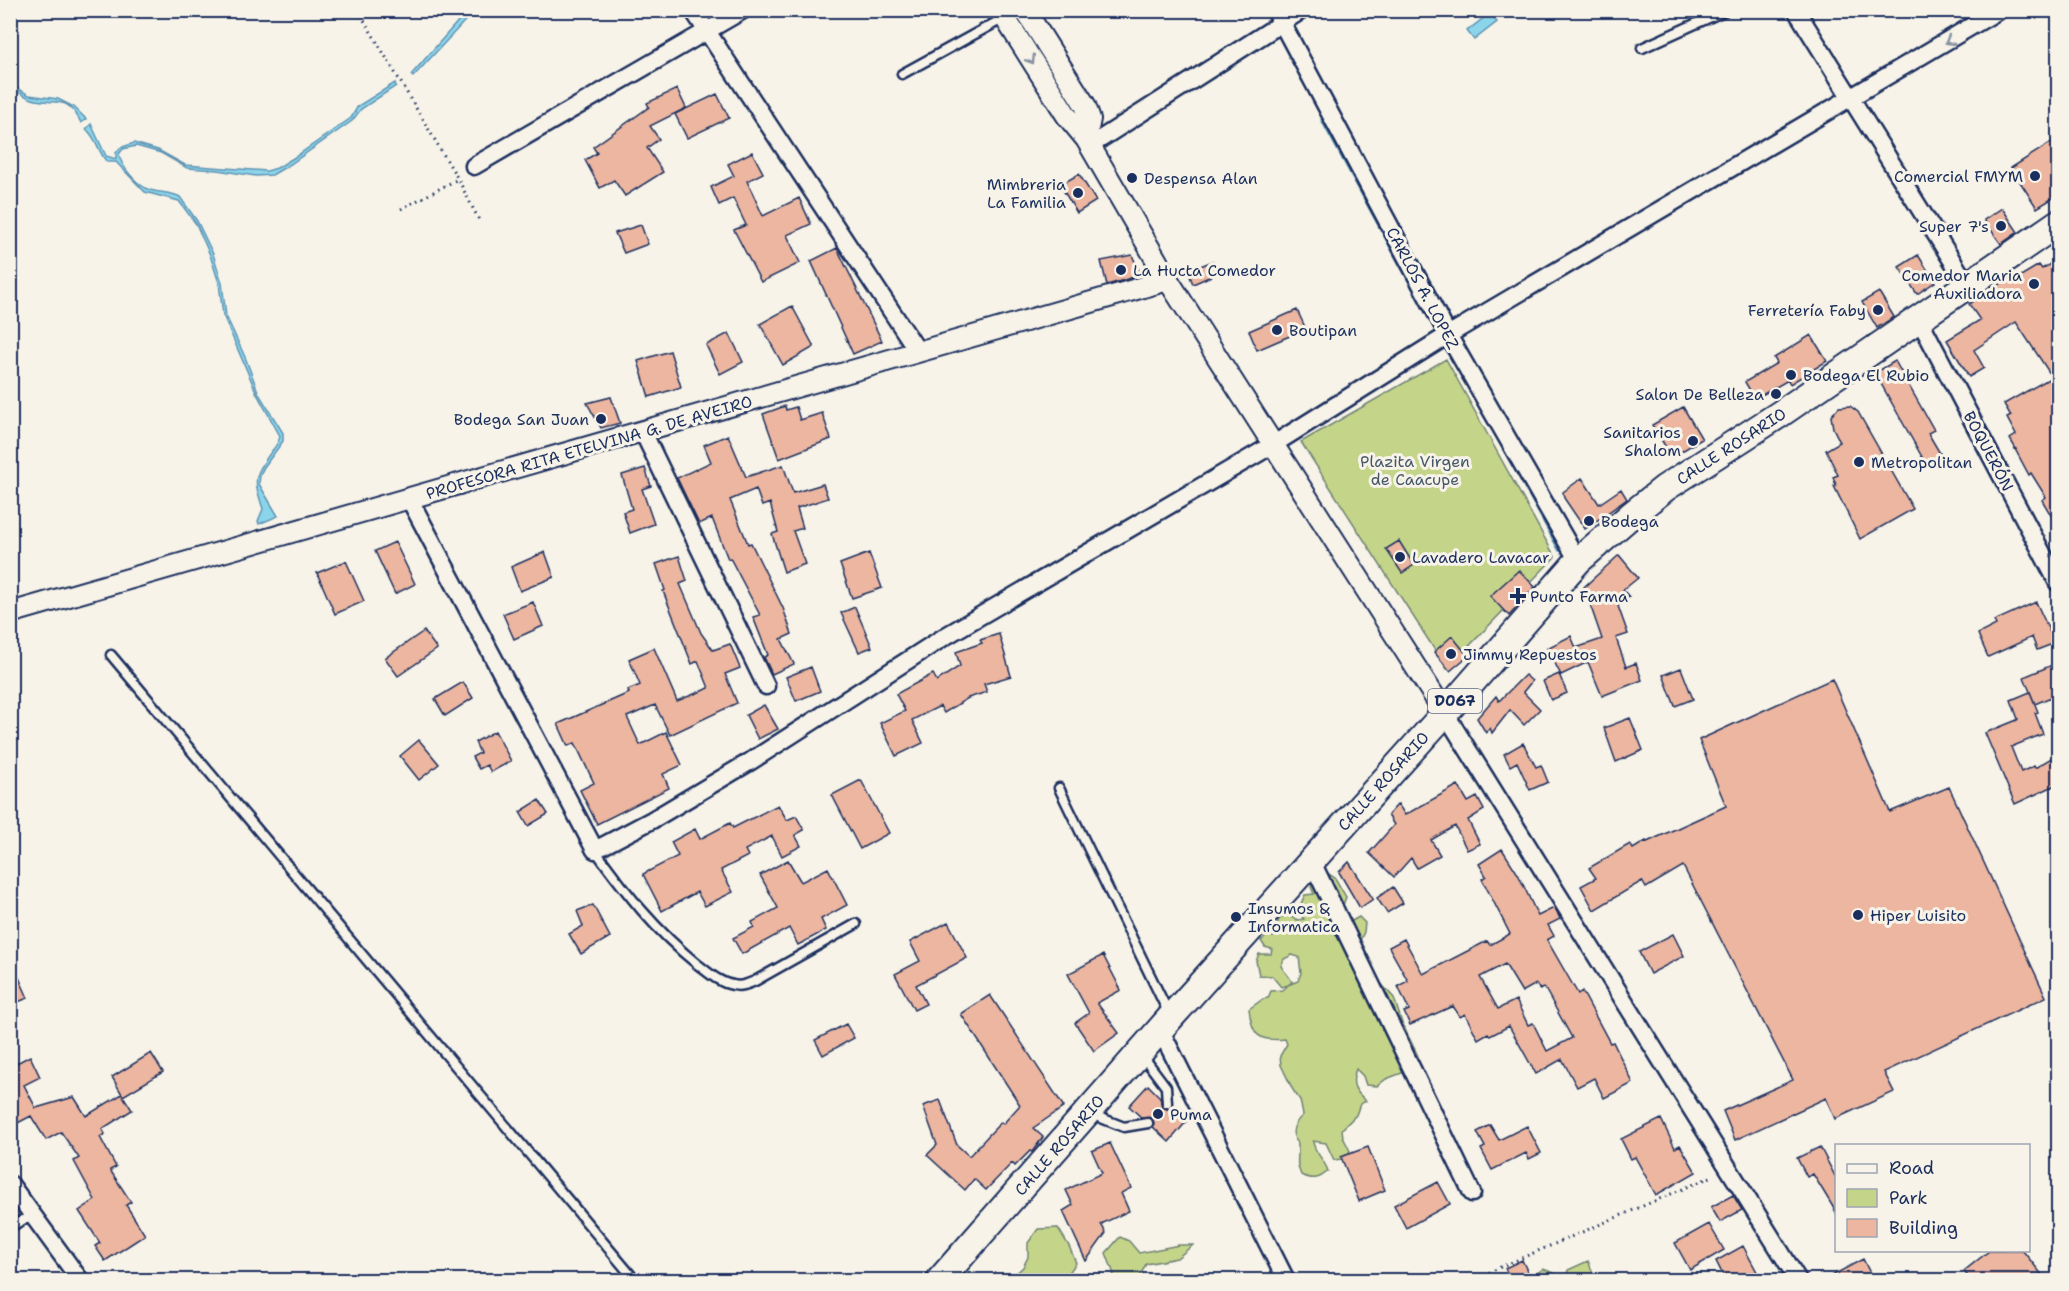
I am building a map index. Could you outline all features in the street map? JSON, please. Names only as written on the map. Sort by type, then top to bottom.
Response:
[{"type":"main road","name":"CALLE ROSARIO","points":[[940,1281],[1165,1023],[1445,713],[1578,561],[1665,488],[1780,414],[2058,223]]},
{"type":"street","points":[[693,10],[916,350]]},
{"type":"street","points":[[474,166],[742,10]]},
{"type":"street","points":[[1024,10],[1084,105],[1090,119],[1088,142]]},
{"type":"street","points":[[1088,142],[1279,17],[1302,10]]},
{"type":"street","points":[[1796,10],[1968,286]]},
{"type":"street","points":[[410,500],[595,850],[652,820],[751,761],[944,637],[1274,444],[1448,336],[1999,10]]},
{"type":"street","points":[[1002,14],[1067,116],[1088,142],[1168,280],[1445,713],[1798,1281]]},
{"type":"street","name":"CARLOS A. LOPEZ","points":[[1279,17],[1448,336],[1578,561]]},
{"type":"street","name":"PROFESORA RITA ETELVINA G. DE AVEIRO","points":[[10,614],[410,500],[916,350],[1168,280]]},
{"type":"street","name":"BOQUERÓN","points":[[1919,319],[2058,583]]},
{"type":"street","points":[[643,432],[766,686]]},
{"type":"street","points":[[1311,860],[1472,1193]]},
{"type":"street","points":[[1165,1023],[1286,1281]]},
{"type":"street","points":[[10,1184],[80,1281]]},
{"type":"lane","points":[[1642,48],[1726,10]]},
{"type":"lane","points":[[902,74],[1002,14]]},
{"type":"lane","points":[[111,655],[635,1281]]},
{"type":"lane","points":[[1059,788],[1165,1023]]},
{"type":"lane","points":[[595,850],[636,906],[675,946],[715,978],[732,985],[745,985],[756,981],[856,924]]},
{"type":"lane","points":[[1140,1052],[1166,1087],[1167,1103]]},
{"type":"lane","points":[[1088,1112],[1124,1127],[1148,1123]]},
{"type":"lane","points":[[10,1227],[32,1215]]},
{"type":"path","points":[[358,10],[458,178],[480,222]]},
{"type":"path","points":[[401,209],[458,178]]},
{"type":"path","points":[[1479,1281],[1496,1269],[1729,1169]]},
{"type":"green space","points":[[1011,11],[1015,11],[1080,113],[1077,115]]},
{"type":"green space","name":"Plazita Virgen de Caacupe","points":[[1446,359],[1555,557],[1447,669],[1301,442]]},
{"type":"green space","points":[[1324,871],[1335,878],[1346,897],[1338,910],[1350,922],[1359,917],[1365,923],[1364,932],[1356,949],[1359,956],[1372,964],[1377,979],[1394,998],[1402,1023],[1418,1056],[1410,1070],[1386,1079],[1377,1086],[1366,1085],[1363,1076],[1356,1069],[1353,1079],[1355,1087],[1366,1101],[1360,1104],[1356,1115],[1342,1129],[1350,1151],[1342,1159],[1334,1160],[1326,1143],[1313,1141],[1328,1171],[1318,1178],[1312,1178],[1301,1175],[1298,1166],[1298,1143],[1293,1130],[1303,1115],[1300,1100],[1281,1065],[1280,1056],[1287,1044],[1285,1039],[1268,1039],[1258,1035],[1252,1025],[1249,1009],[1268,998],[1271,991],[1283,990],[1288,985],[1281,987],[1272,976],[1259,975],[1256,961],[1259,954],[1271,954],[1272,949],[1265,947],[1261,941],[1268,935],[1273,937],[1279,919],[1288,915],[1298,920],[1304,919],[1297,911],[1305,895],[1314,894],[1311,887],[1316,874]],"holes":[[[1292,955],[1299,957],[1301,973],[1298,981],[1288,985],[1292,982],[1281,966],[1284,959]]]},
{"type":"green space","points":[[1058,1228],[1076,1263],[1066,1277],[1080,1277],[1081,1280],[1009,1280],[1023,1267],[1028,1257],[1028,1243],[1038,1229]]},
{"type":"green space","points":[[1120,1237],[1129,1241],[1139,1253],[1179,1245],[1193,1245],[1177,1258],[1146,1264],[1138,1280],[1109,1280],[1114,1274],[1106,1253]]},
{"type":"green space","points":[[1588,1261],[1593,1273],[1604,1280],[1566,1278],[1568,1270]]},
{"type":"green space","points":[[1543,1269],[1554,1273],[1560,1280],[1535,1280],[1534,1275]]},
{"type":"water","points":[[467,11],[474,11],[413,77],[411,75]]},
{"type":"water","points":[[1490,13],[1497,22],[1474,40],[1467,31]]},
{"type":"water","points":[[395,83],[396,86],[361,109],[352,121],[272,175],[256,176],[187,168],[161,153],[136,146],[123,149],[119,154],[127,170],[140,185],[150,190],[180,197],[197,221],[213,254],[222,283],[226,316],[259,394],[283,433],[283,441],[264,467],[259,484],[278,516],[259,524],[263,509],[257,485],[258,474],[280,436],[257,394],[223,315],[219,283],[210,255],[196,224],[179,201],[145,192],[116,162],[107,162],[86,129],[91,124],[106,156],[116,159],[116,153],[120,148],[134,143],[158,150],[185,165],[267,171],[295,157],[351,118],[358,106]]},
{"type":"water","points":[[11,85],[29,95],[58,99],[74,107],[86,119],[81,123],[66,104],[32,99],[11,88]]},
{"type":"water","points":[[1322,120],[1436,328],[1434,329]]},
{"type":"water","points":[[1450,352],[1561,551],[1559,551]]},
{"type":"building","points":[[677,89],[686,108],[650,126],[659,139],[647,148],[663,172],[625,196],[614,180],[600,188],[585,160],[597,153],[593,147],[649,107],[647,103]]},
{"type":"building","points":[[717,94],[729,118],[687,138],[675,114]]},
{"type":"building","name":"Comercial FMYM","points":[[2058,138],[2058,195],[2037,208],[2011,168]]},
{"type":"building","points":[[752,152],[763,173],[747,181],[763,216],[799,198],[811,224],[787,235],[800,263],[761,282],[734,230],[746,225],[733,198],[719,205],[711,187],[734,176],[728,164]]},
{"type":"building","name":"Mimbreria La Familia","points":[[1079,174],[1096,201],[1077,213],[1060,185]]},
{"type":"building","name":"Super 7's","points":[[2002,208],[2018,232],[2001,244],[1984,220]]},
{"type":"building","points":[[641,225],[648,244],[624,253],[615,233]]},
{"type":"building","points":[[837,248],[882,341],[853,354],[811,261]]},
{"type":"building","name":"La Hucta Comedor","points":[[1132,255],[1141,275],[1107,285],[1101,261]]},
{"type":"building","points":[[1918,255],[1935,282],[1917,294],[1899,267]]},
{"type":"building","points":[[2058,259],[2058,386],[2016,322],[1974,350],[1984,368],[1969,377],[1947,340],[1980,320],[1969,304],[2009,278],[2011,282],[2039,265],[2042,269]]},
{"type":"building","points":[[1213,261],[1218,273],[1193,284],[1188,271]]},
{"type":"building","name":"Ferretería Faby","points":[[1879,292],[1894,317],[1877,328],[1862,302]]},
{"type":"building","points":[[792,306],[814,347],[783,365],[760,324]]},
{"type":"building","name":"Boutipan","points":[[1297,310],[1306,329],[1257,350],[1249,331]]},
{"type":"building","points":[[729,333],[743,362],[720,374],[706,345]]},
{"type":"building","points":[[1811,335],[1827,361],[1790,384],[1788,380],[1755,399],[1745,382],[1777,363],[1774,358]]},
{"type":"building","points":[[670,351],[681,387],[649,397],[638,361]]},
{"type":"building","points":[[1895,361],[1934,430],[1928,433],[1941,455],[1926,464],[1875,373]]},
{"type":"building","points":[[2052,377],[2058,387],[2058,527],[2042,500],[2046,497],[2031,473],[2029,475],[2010,439],[2016,435],[2007,418],[2011,416],[2004,404]]},
{"type":"building","points":[[611,397],[620,423],[601,428],[587,403]]},
{"type":"building","points":[[785,406],[786,410],[796,407],[800,420],[822,413],[831,439],[779,459],[763,414]]},
{"type":"building","name":"Metropolitan","points":[[1850,406],[1858,412],[1913,509],[1860,539],[1834,486],[1836,485],[1833,477],[1838,475],[1826,450],[1840,442],[1833,428],[1831,416],[1839,407]]},
{"type":"building","points":[[1683,407],[1702,439],[1672,457],[1652,425]]},
{"type":"building","points":[[728,435],[746,477],[783,465],[793,493],[823,484],[828,498],[797,508],[803,528],[793,531],[805,564],[784,572],[772,534],[778,532],[770,503],[762,506],[756,489],[730,500],[748,544],[751,543],[783,608],[792,634],[781,639],[794,664],[772,674],[764,657],[768,655],[753,617],[760,615],[730,558],[728,559],[712,518],[699,524],[677,478],[711,462],[704,445]]},
{"type":"building","points":[[645,468],[651,486],[642,489],[654,524],[630,533],[623,512],[632,509],[622,475]]},
{"type":"building","points":[[1582,478],[1599,504],[1621,489],[1627,499],[1585,529],[1564,498],[1563,492]]},
{"type":"building","name":"Lavadero Lavacar","points":[[1399,541],[1414,565],[1402,573],[1386,549]]},
{"type":"building","points":[[395,542],[415,584],[395,594],[375,551]]},
{"type":"building","points":[[545,552],[554,577],[520,591],[511,567]]},
{"type":"building","points":[[869,553],[882,588],[852,598],[840,564]]},
{"type":"building","points":[[1619,555],[1638,578],[1623,590],[1629,597],[1618,606],[1628,634],[1616,638],[1626,667],[1636,663],[1642,680],[1602,696],[1588,662],[1561,675],[1547,648],[1571,636],[1576,648],[1602,639],[1584,587]]},
{"type":"building","points":[[679,556],[687,581],[680,584],[701,633],[713,650],[730,644],[740,668],[725,674],[737,703],[670,735],[655,705],[627,717],[640,745],[666,732],[682,765],[663,774],[669,788],[597,824],[580,790],[594,783],[575,743],[568,746],[558,724],[629,693],[628,690],[640,685],[629,659],[654,648],[677,701],[709,688],[698,661],[692,664],[663,591],[665,590],[656,564]]},
{"type":"building","points":[[346,561],[364,601],[335,614],[317,573]]},
{"type":"building","points":[[1519,570],[1535,587],[1509,616],[1490,596]]},
{"type":"building","points":[[533,602],[543,626],[514,639],[503,614]]},
{"type":"building","points":[[2036,602],[2055,643],[2037,650],[2032,637],[1988,657],[1978,634],[1996,625],[1994,621]]},
{"type":"building","points":[[855,607],[872,647],[859,652],[841,613]]},
{"type":"building","points":[[424,631],[437,649],[398,676],[385,658]]},
{"type":"building","points":[[999,634],[1011,676],[984,684],[987,692],[968,698],[944,713],[940,706],[912,720],[923,743],[896,756],[880,723],[905,711],[896,694],[933,674],[937,681],[960,666],[956,652],[982,643],[980,640]]},
{"type":"building","name":"Jimmy Repuestos","points":[[1452,636],[1468,656],[1450,671],[1434,652]]},
{"type":"building","points":[[2052,665],[2054,673],[2058,671],[2058,694],[2035,704],[2024,677]]},
{"type":"building","points":[[811,667],[820,691],[796,701],[786,677]]},
{"type":"building","points":[[1681,668],[1693,699],[1675,706],[1663,675]]},
{"type":"building","points":[[1559,674],[1567,693],[1551,700],[1543,681]]},
{"type":"building","points":[[1525,675],[1532,681],[1523,692],[1540,709],[1524,725],[1510,710],[1492,733],[1490,728],[1486,733],[1477,718],[1496,696],[1499,701]]},
{"type":"building","name":"Hiper Luisito","points":[[1832,679],[1890,812],[1949,787],[2046,997],[1884,1072],[1894,1092],[1835,1119],[1826,1098],[1735,1140],[1723,1111],[1793,1080],[1683,866],[1646,888],[1642,881],[1594,910],[1581,886],[1596,878],[1589,868],[1630,844],[1633,849],[1646,841],[1726,806],[1699,740]]},
{"type":"building","points":[[463,682],[473,698],[445,716],[435,699]]},
{"type":"building","points":[[2030,692],[2043,734],[2011,747],[2021,772],[2034,766],[2035,768],[2058,754],[2058,784],[2015,804],[1985,733],[2017,720],[2011,700]]},
{"type":"building","points":[[764,705],[778,729],[758,739],[746,715]]},
{"type":"building","points":[[1630,718],[1643,750],[1616,762],[1604,728]]},
{"type":"building","points":[[495,731],[511,761],[491,772],[487,765],[479,769],[472,757],[480,753],[475,742]]},
{"type":"building","points":[[419,740],[439,764],[419,780],[400,756]]},
{"type":"building","points":[[1523,743],[1536,767],[1541,765],[1548,782],[1530,790],[1517,762],[1510,766],[1504,754]]},
{"type":"building","points":[[861,780],[889,833],[860,849],[832,795]]},
{"type":"building","points":[[1458,785],[1468,802],[1477,797],[1484,810],[1468,820],[1480,844],[1467,850],[1455,826],[1431,840],[1440,855],[1417,868],[1411,858],[1394,877],[1369,853],[1394,825],[1388,815],[1398,804],[1405,815]]},
{"type":"building","points":[[539,800],[548,814],[528,826],[520,812]]},
{"type":"building","points":[[778,805],[787,820],[796,816],[804,830],[795,835],[801,846],[782,856],[772,836],[745,850],[748,856],[721,870],[733,892],[705,906],[697,892],[662,911],[643,874],[678,856],[671,842],[695,829],[700,839],[730,823],[733,828]]},
{"type":"building","points":[[1502,849],[1518,874],[1538,916],[1554,908],[1557,912],[1560,919],[1548,925],[1554,936],[1547,940],[1578,994],[1582,991],[1610,1043],[1613,1042],[1633,1083],[1604,1098],[1594,1078],[1577,1087],[1562,1059],[1536,1074],[1509,1026],[1490,1036],[1488,1033],[1478,1039],[1465,1014],[1460,1017],[1453,1006],[1410,1025],[1404,1012],[1409,1010],[1398,986],[1408,981],[1389,947],[1404,939],[1423,974],[1487,941],[1490,945],[1510,934],[1482,879],[1486,876],[1479,864]],"holes":[[[1505,964],[1522,992],[1536,984],[1540,990],[1544,987],[1572,1038],[1547,1051],[1533,1023],[1528,1025],[1516,1000],[1498,1009],[1480,977]]]},
{"type":"building","points":[[788,860],[801,882],[828,868],[847,905],[821,919],[826,930],[798,945],[789,928],[742,954],[733,938],[754,927],[752,922],[778,908],[760,875]]},
{"type":"building","points":[[1349,862],[1373,899],[1360,908],[1339,872]]},
{"type":"building","points":[[1393,887],[1403,903],[1387,913],[1377,898]]},
{"type":"building","points":[[593,905],[610,937],[581,954],[569,934],[583,926],[577,911]]},
{"type":"building","points":[[948,922],[967,958],[916,985],[926,1004],[914,1010],[895,974],[920,961],[910,942]]},
{"type":"building","points":[[1673,934],[1684,956],[1650,974],[1639,952]]},
{"type":"building","points":[[1103,955],[1121,990],[1097,1003],[1119,1033],[1094,1051],[1075,1023],[1089,1013],[1068,974]]},
{"type":"building","points":[[10,957],[28,998],[10,1005]]},
{"type":"building","points":[[990,995],[1064,1107],[1033,1128],[1043,1137],[1032,1152],[1030,1151],[1015,1166],[1012,1163],[986,1190],[974,1179],[965,1190],[927,1155],[937,1145],[923,1106],[940,1100],[957,1145],[969,1156],[1020,1105],[961,1014]]},
{"type":"building","points":[[846,1024],[854,1038],[823,1055],[815,1040]]},
{"type":"building","points":[[151,1053],[163,1072],[123,1096],[112,1077]]},
{"type":"building","points":[[30,1056],[40,1077],[24,1085],[36,1108],[74,1097],[86,1116],[122,1094],[132,1110],[102,1129],[105,1134],[100,1137],[116,1167],[110,1170],[131,1202],[126,1205],[145,1235],[105,1261],[95,1246],[100,1243],[79,1211],[95,1200],[74,1161],[79,1158],[61,1132],[46,1140],[31,1116],[10,1127],[10,1060],[13,1065]]},
{"type":"building","name":"Puma","points":[[1148,1085],[1160,1097],[1162,1107],[1171,1108],[1186,1122],[1169,1142],[1153,1127],[1152,1119],[1142,1118],[1129,1106]]},
{"type":"building","points":[[1661,1119],[1675,1148],[1680,1145],[1696,1172],[1656,1195],[1635,1157],[1631,1159],[1621,1139]]},
{"type":"building","points":[[1490,1125],[1499,1140],[1527,1126],[1541,1153],[1529,1159],[1526,1153],[1492,1170],[1481,1149],[1485,1147],[1477,1132]]},
{"type":"building","points":[[1110,1143],[1131,1188],[1121,1193],[1129,1211],[1101,1224],[1106,1233],[1086,1261],[1063,1211],[1073,1205],[1066,1190],[1102,1173],[1092,1151]]},
{"type":"building","points":[[1368,1147],[1385,1190],[1359,1201],[1341,1157]]},
{"type":"building","points":[[1820,1147],[1835,1176],[1835,1210],[1813,1174],[1807,1177],[1797,1158]]},
{"type":"building","points":[[1438,1182],[1450,1204],[1406,1228],[1394,1205]]},
{"type":"building","points":[[1733,1195],[1742,1210],[1720,1222],[1711,1207]]},
{"type":"building","points":[[1709,1224],[1724,1250],[1690,1270],[1675,1243]]},
{"type":"building","points":[[1743,1246],[1762,1281],[1726,1281],[1716,1261]]},
{"type":"building","points":[[1988,1252],[2024,1252],[2047,1281],[1971,1281],[1964,1271]]},
{"type":"building","points":[[1863,1259],[1874,1281],[1822,1281]]},
{"type":"building","points":[[1522,1260],[1532,1281],[1511,1281],[1505,1268]]},
{"type":"place","name":"Comercial FMYM","points":[[2035,176]]},
{"type":"place","name":"Despensa Alan","points":[[1132,178]]},
{"type":"place","name":"Mimbreria La Familia","points":[[1078,193]]},
{"type":"place","name":"Super 7's","points":[[2001,226]]},
{"type":"place","name":"La Hucta Comedor","points":[[1121,270]]},
{"type":"place","name":"Comedor Maria Auxiliadora","points":[[2034,284]]},
{"type":"place","name":"Ferretería Faby","points":[[1878,310]]},
{"type":"place","name":"Boutipan","points":[[1277,330]]},
{"type":"place","name":"Bodega El Rubio","points":[[1791,375]]},
{"type":"place","name":"Salon De Belleza","points":[[1776,394]]},
{"type":"place","name":"Bodega San Juan","points":[[601,419]]},
{"type":"place","name":"Sanitarios Shalom","points":[[1693,441]]},
{"type":"place","name":"Metropolitan","points":[[1859,462]]},
{"type":"place","name":"Bodega","points":[[1589,521]]},
{"type":"place","name":"Lavadero Lavacar","points":[[1400,557]]},
{"type":"place","name":"Punto Farma","points":[[1518,596]]},
{"type":"place","name":"Jimmy Repuestos","points":[[1451,654]]},
{"type":"place","name":"Hiper Luisito","points":[[1858,915]]},
{"type":"place","name":"Insumos & Informatica","points":[[1236,917]]},
{"type":"place","name":"Puma","points":[[1158,1114]]}]
